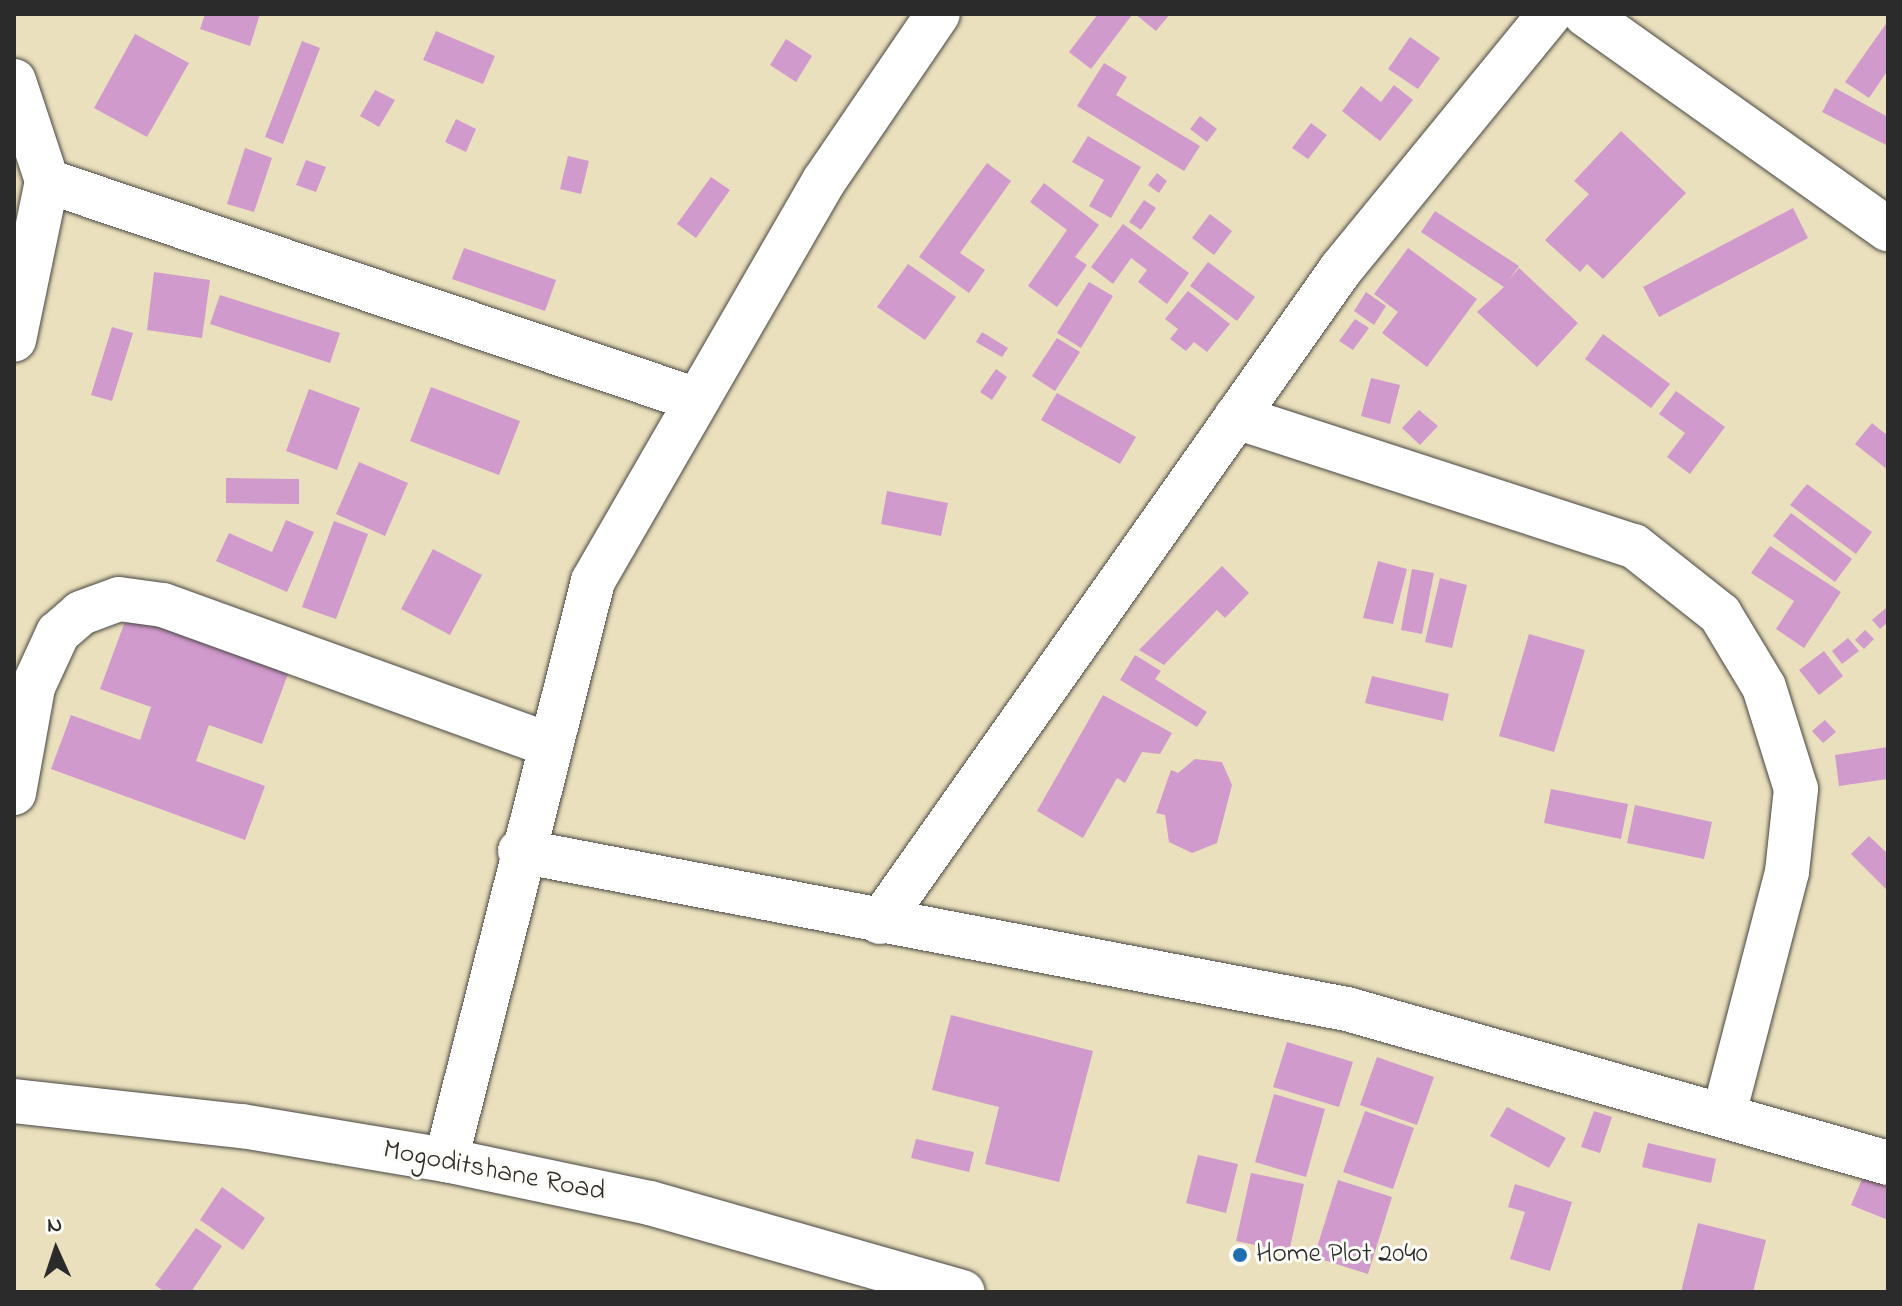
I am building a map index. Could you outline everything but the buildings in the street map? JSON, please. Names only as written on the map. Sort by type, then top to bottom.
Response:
[{"type":"street","points":[[446,1160],[547,744],[593,581],[694,399],[824,181],[938,14]]},
{"type":"street","points":[[880,922],[1341,269],[1550,14]]},
{"type":"street","points":[[1585,14],[1888,229]]},
{"type":"street","points":[[14,81],[47,181],[14,340]]},
{"type":"street","points":[[47,181],[694,399]]},
{"type":"street","points":[[1236,417],[1634,546],[1720,614],[1764,687],[1796,789],[1787,872],[1724,1114]]},
{"type":"street","points":[[14,793],[33,687],[58,633],[81,613],[119,599],[163,605],[547,744]]},
{"type":"street","points":[[520,851],[1347,1009],[1888,1163]]},
{"type":"street","name":"Mogoditshane Road","points":[[14,1101],[242,1126],[446,1160],[650,1203],[963,1292]]},
{"type":"place","name":"Home Plot 2040","points":[[1240,1255]]}]
